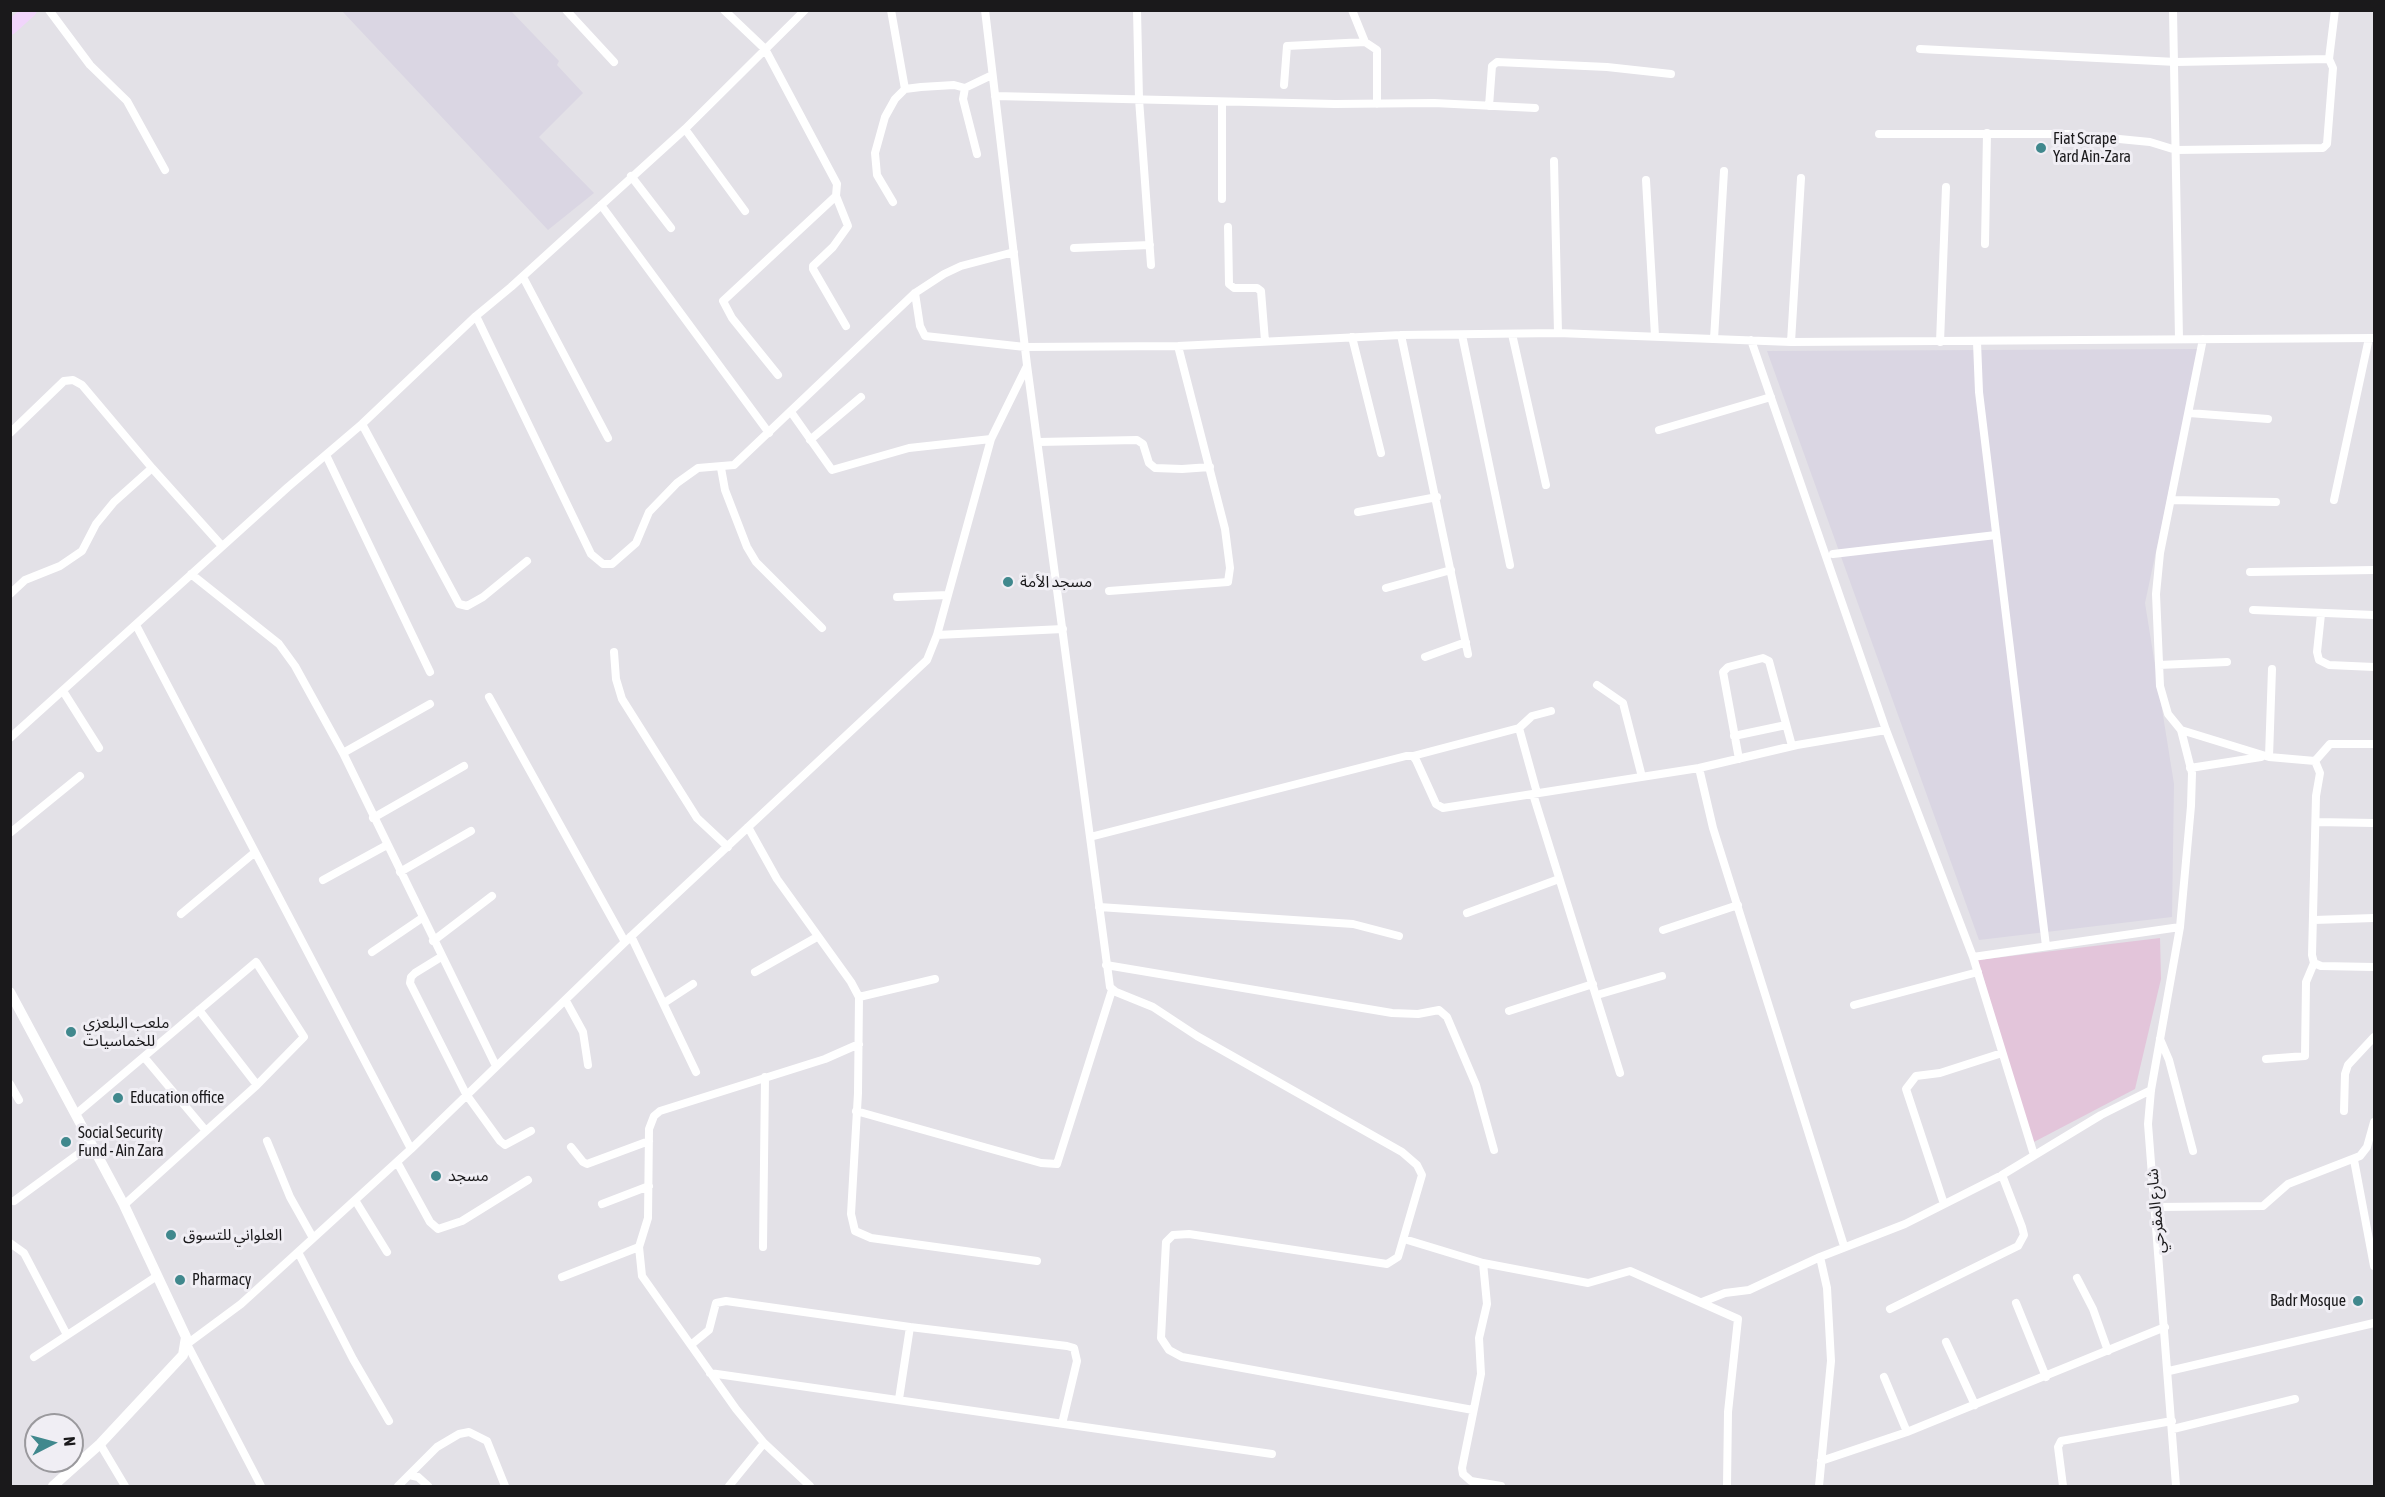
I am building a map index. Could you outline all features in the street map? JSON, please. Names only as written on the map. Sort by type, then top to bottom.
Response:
[{"type":"main road","points":[[10,28],[30,10]]},
{"type":"street","points":[[49,10],[90,65],[127,101],[165,170]]},
{"type":"street","points":[[566,10],[614,62]]},
{"type":"street","points":[[724,10],[765,49],[837,184],[836,196],[848,226],[833,247],[813,266],[813,269],[846,326]]},
{"type":"street","points":[[10,738],[222,546],[362,424],[476,316],[523,277],[685,129],[805,10]]},
{"type":"street","points":[[891,10],[905,89],[885,117],[874,153],[877,175],[892,202]]},
{"type":"street","points":[[856,1111],[1041,1163],[1057,1164],[1112,990],[1106,965],[1024,347],[985,10]]},
{"type":"street","points":[[1137,10],[1139,99],[1151,265]]},
{"type":"street","points":[[1352,10],[1365,42],[1377,50],[1377,104]]},
{"type":"street","points":[[2173,10],[2176,62],[2179,339]]},
{"type":"street","points":[[1879,134],[2068,134],[2150,142],[2176,150],[2323,148],[2327,144],[2330,126],[2333,68],[2329,59],[2335,10]]},
{"type":"street","points":[[1284,85],[1287,46],[1365,42]]},
{"type":"street","points":[[1920,49],[2176,62],[2329,59]]},
{"type":"street","points":[[1489,106],[1492,66],[1497,62],[1607,67],[1671,74]]},
{"type":"street","points":[[905,89],[946,84],[965,88],[992,75]]},
{"type":"street","points":[[965,88],[963,99],[977,154]]},
{"type":"street","points":[[996,96],[1536,108]]},
{"type":"street","points":[[1222,102],[1222,199]]},
{"type":"street","points":[[685,129],[745,210]]},
{"type":"street","points":[[1985,244],[1987,133]]},
{"type":"street","points":[[1554,161],[1558,333]]},
{"type":"street","points":[[1714,339],[1724,171]]},
{"type":"street","points":[[631,176],[671,228]]},
{"type":"street","points":[[1791,342],[1801,178]]},
{"type":"street","points":[[1646,180],[1654,336]]},
{"type":"street","points":[[1940,342],[1946,187]]},
{"type":"street","points":[[778,375],[732,318],[723,301],[836,196]]},
{"type":"street","points":[[601,205],[769,433]]},
{"type":"street","points":[[1228,227],[1228,284],[1234,288],[1257,288],[1261,291],[1265,341]]},
{"type":"street","points":[[1074,248],[1150,245]]},
{"type":"street","points":[[476,316],[596,560],[612,564],[636,543],[650,512],[692,471],[707,466],[721,468],[734,465],[915,293],[961,266],[1014,252]]},
{"type":"street","points":[[523,277],[608,438]]},
{"type":"street","points":[[915,293],[920,326],[926,336],[1024,347],[1178,346],[1401,335],[1558,333],[1791,342],[2372,338],[2334,500]]},
{"type":"street","points":[[1512,334],[1546,485]]},
{"type":"street","points":[[1401,335],[1437,497],[1468,654]]},
{"type":"street","points":[[1462,335],[1510,565]]},
{"type":"street","points":[[1352,338],[1382,453]]},
{"type":"street","name":"شارع المقرحي","points":[[2176,1486],[2169,1371],[2148,1124],[2151,1090],[2180,927],[2191,806],[2190,768],[2181,730],[2166,708],[2159,665],[2157,568],[2203,339]]},
{"type":"street","points":[[1751,340],[1886,729],[1973,957],[2034,1155]]},
{"type":"street","points":[[1977,342],[1979,392],[2046,946]]},
{"type":"street","points":[[1109,591],[1228,582],[1230,568],[1225,529],[1178,346]]},
{"type":"street","points":[[53,1486],[100,1444],[183,1355],[187,1344],[222,1320],[397,1162],[628,939],[927,660],[937,635],[991,439],[1004,407],[1027,365]]},
{"type":"street","points":[[10,433],[64,381],[73,380],[82,385],[222,546]]},
{"type":"street","points":[[810,440],[861,397]]},
{"type":"street","points":[[1659,430],[1771,398]]},
{"type":"street","points":[[790,412],[832,470],[909,448],[991,439]]},
{"type":"street","points":[[2189,413],[2268,419]]},
{"type":"street","points":[[362,424],[459,604],[467,606],[483,597],[527,561]]},
{"type":"street","points":[[1038,442],[1137,440],[1143,444],[1149,463],[1155,468],[1182,469],[1210,466]]},
{"type":"street","points":[[326,455],[430,672]]},
{"type":"street","points":[[10,594],[25,580],[60,566],[82,551],[96,524],[114,502],[152,468]]},
{"type":"street","points":[[721,468],[725,490],[747,547],[756,562],[822,628]]},
{"type":"street","points":[[1358,512],[1437,497]]},
{"type":"street","points":[[2171,500],[2276,502]]},
{"type":"street","points":[[1833,554],[1996,535]]},
{"type":"street","points":[[1386,588],[1451,570]]},
{"type":"street","points":[[2250,573],[2374,570]]},
{"type":"street","points":[[191,574],[264,631],[288,654],[343,753],[496,1066]]},
{"type":"street","points":[[897,597],[948,595]]},
{"type":"street","points":[[2253,610],[2374,615]]},
{"type":"street","points":[[2321,614],[2317,652],[2319,660],[2330,665],[2374,667]]},
{"type":"street","points":[[136,625],[411,1149]]},
{"type":"street","points":[[937,635],[1063,628]]},
{"type":"street","points":[[1425,657],[1466,642]]},
{"type":"street","points":[[614,652],[616,680],[622,699],[697,818],[728,847]]},
{"type":"street","points":[[1739,759],[1723,672],[1728,667],[1763,658],[1769,661],[1792,746]]},
{"type":"street","points":[[2159,665],[2227,662]]},
{"type":"street","points":[[2267,757],[2272,669]]},
{"type":"street","points":[[1597,685],[1623,703],[1642,777]]},
{"type":"street","points":[[63,691],[99,748]]},
{"type":"street","points":[[489,697],[664,1003],[696,1072]]},
{"type":"street","points":[[343,753],[430,704]]},
{"type":"street","points":[[1090,837],[1379,761],[1413,756],[1520,728],[1532,716],[1551,711]]},
{"type":"street","points":[[1734,736],[1786,725]]},
{"type":"street","points":[[1520,728],[1535,794],[1559,879],[1620,1073]]},
{"type":"street","points":[[1413,756],[1438,807],[1458,807],[1699,768],[1792,746],[1886,729]]},
{"type":"street","points":[[2181,730],[2267,757],[2315,761]]},
{"type":"street","points":[[2315,761],[2330,744],[2374,744]]},
{"type":"street","points":[[2190,768],[2267,757]]},
{"type":"street","points":[[2266,1059],[2305,1056],[2306,982],[2314,963],[2312,955],[2316,822],[2320,772],[2315,761]]},
{"type":"street","points":[[373,818],[464,766]]},
{"type":"street","points":[[1699,768],[1713,828],[1844,1246]]},
{"type":"street","points":[[10,833],[80,776]]},
{"type":"street","points":[[2316,822],[2374,823]]},
{"type":"street","points":[[748,827],[777,879],[851,982],[859,997],[851,1214],[855,1231],[871,1238],[1037,1261]]},
{"type":"street","points":[[400,872],[471,831]]},
{"type":"street","points":[[323,880],[387,845]]},
{"type":"street","points":[[181,914],[254,853]]},
{"type":"street","points":[[1467,913],[1559,879]]},
{"type":"street","points":[[433,941],[492,896]]},
{"type":"street","points":[[1663,930],[1737,905]]},
{"type":"street","points":[[1099,906],[1353,924],[1399,936]]},
{"type":"street","points":[[372,952],[422,918]]},
{"type":"street","points":[[2314,921],[2374,918]]},
{"type":"street","points":[[1973,957],[2180,927]]},
{"type":"street","points":[[755,972],[817,937]]},
{"type":"street","points":[[441,957],[415,973],[411,977],[410,984],[466,1094],[500,1141],[506,1145],[531,1131]]},
{"type":"street","points":[[76,1114],[256,962],[304,1037],[257,1084],[124,1205]]},
{"type":"street","points":[[2314,963],[2321,966],[2374,967]]},
{"type":"street","points":[[1106,965],[1392,1013],[1418,1014],[1439,1010],[1447,1017],[1476,1085],[1494,1150]]},
{"type":"street","points":[[1854,1005],[1978,972]]},
{"type":"street","points":[[1597,995],[1662,976]]},
{"type":"street","points":[[859,997],[935,979]]},
{"type":"street","points":[[664,1003],[693,984]]},
{"type":"street","points":[[1509,1011],[1593,984]]},
{"type":"street","points":[[1112,990],[1153,1007],[1197,1036],[1412,1159],[1420,1170],[1422,1180],[1396,1261],[1377,1264],[1189,1234],[1173,1235],[1166,1242],[1163,1272],[1161,1334],[1163,1345],[1182,1357],[1473,1410]]},
{"type":"street","points":[[10,992],[124,1205],[184,1330],[187,1344],[261,1486]]},
{"type":"street","points":[[566,1001],[583,1032],[588,1065]]},
{"type":"street","points":[[199,1010],[257,1084]]},
{"type":"street","points":[[2344,1112],[2344,1074],[2348,1065],[2374,1037]]},
{"type":"street","points":[[2160,1039],[2169,1060],[2193,1151]]},
{"type":"street","points":[[810,1486],[764,1443],[710,1373],[692,1344],[642,1276],[639,1247],[648,1218],[651,1122],[660,1111],[825,1059],[859,1044]]},
{"type":"street","points":[[1944,1204],[1906,1089],[1916,1076],[1940,1073],[2002,1053]]},
{"type":"street","points":[[144,1057],[206,1131]]},
{"type":"street","points":[[763,1247],[765,1077]]},
{"type":"street","points":[[10,1084],[19,1100]]},
{"type":"street","points":[[1702,1302],[1725,1293],[1749,1290],[1844,1246],[1905,1224],[2002,1175],[2100,1115],[2151,1090]]},
{"type":"street","points":[[2156,1208],[2264,1206],[2288,1184],[2354,1160],[2367,1147],[2374,1122]]},
{"type":"street","points":[[267,1141],[290,1197],[314,1238]]},
{"type":"street","points":[[571,1147],[587,1164],[649,1141]]},
{"type":"street","points":[[14,1201],[92,1144]]},
{"type":"street","points":[[2354,1160],[2374,1266]]},
{"type":"street","points":[[397,1162],[430,1222],[438,1229],[462,1221],[528,1180]]},
{"type":"street","points":[[1890,1310],[2019,1246],[2024,1235],[2002,1175]]},
{"type":"street","points":[[602,1204],[649,1186]]},
{"type":"street","points":[[355,1200],[387,1252]]},
{"type":"street","points":[[1404,1239],[1483,1263],[1588,1283],[1630,1270],[1738,1319],[1728,1412],[1726,1486]]},
{"type":"street","points":[[10,1243],[24,1252],[67,1335]]},
{"type":"street","points":[[562,1277],[639,1247]]},
{"type":"street","points":[[298,1252],[353,1359],[389,1421]]},
{"type":"street","points":[[1819,1486],[1832,1334],[1820,1257]]},
{"type":"street","points":[[1483,1263],[1487,1304],[1479,1338],[1481,1374],[1463,1462],[1463,1474],[1471,1481],[1501,1486]]},
{"type":"street","points":[[34,1357],[157,1276]]},
{"type":"street","points":[[2077,1278],[2093,1309],[2108,1351]]},
{"type":"street","points":[[692,1344],[709,1330],[713,1308],[720,1301],[1074,1348],[1077,1361],[1062,1424]]},
{"type":"street","points":[[2016,1303],[2046,1377]]},
{"type":"street","points":[[2169,1371],[2374,1323]]},
{"type":"street","points":[[1821,1461],[1907,1432],[2165,1327]]},
{"type":"street","points":[[899,1399],[910,1328]]},
{"type":"street","points":[[1946,1342],[1975,1405]]},
{"type":"street","points":[[710,1373],[1272,1454]]},
{"type":"street","points":[[1884,1377],[1907,1432]]},
{"type":"street","points":[[2063,1486],[2058,1447],[2066,1438],[2173,1425],[2295,1399]]},
{"type":"street","points":[[398,1486],[437,1447],[459,1434],[469,1432],[487,1441],[505,1486]]},
{"type":"street","points":[[729,1486],[764,1443]]},
{"type":"street","points":[[100,1444],[125,1486]]},
{"type":"street","points":[[409,1474],[422,1479],[428,1486]]},
{"type":"shaded area","points":[[342,11],[511,11],[559,61],[557,65],[583,93],[539,137],[594,193],[548,230]]},
{"type":"shaded area","points":[[2199,349],[2145,603],[2174,784],[2172,917],[1979,940],[1767,351]]},
{"type":"shaded area","points":[[2160,938],[2161,979],[2135,1089],[2032,1143],[1978,960]]},
{"type":"place","name":"Fiat Scrape Yard Ain-Zara","points":[[2041,148]]},
{"type":"place","name":"مسجد الأمة","points":[[1008,582]]},
{"type":"place","name":"ملعب البلعزي للخماسيات","points":[[71,1032]]},
{"type":"place","name":"Education office","points":[[118,1098]]},
{"type":"place","name":"Social Security Fund - Ain Zara","points":[[66,1142]]},
{"type":"place","name":"مسجد","points":[[436,1176]]},
{"type":"place","name":"العلواني للتسوق","points":[[171,1235]]},
{"type":"place","name":"Pharmacy","points":[[180,1280]]},
{"type":"place","name":"Badr Mosque","points":[[2358,1301]]}]
